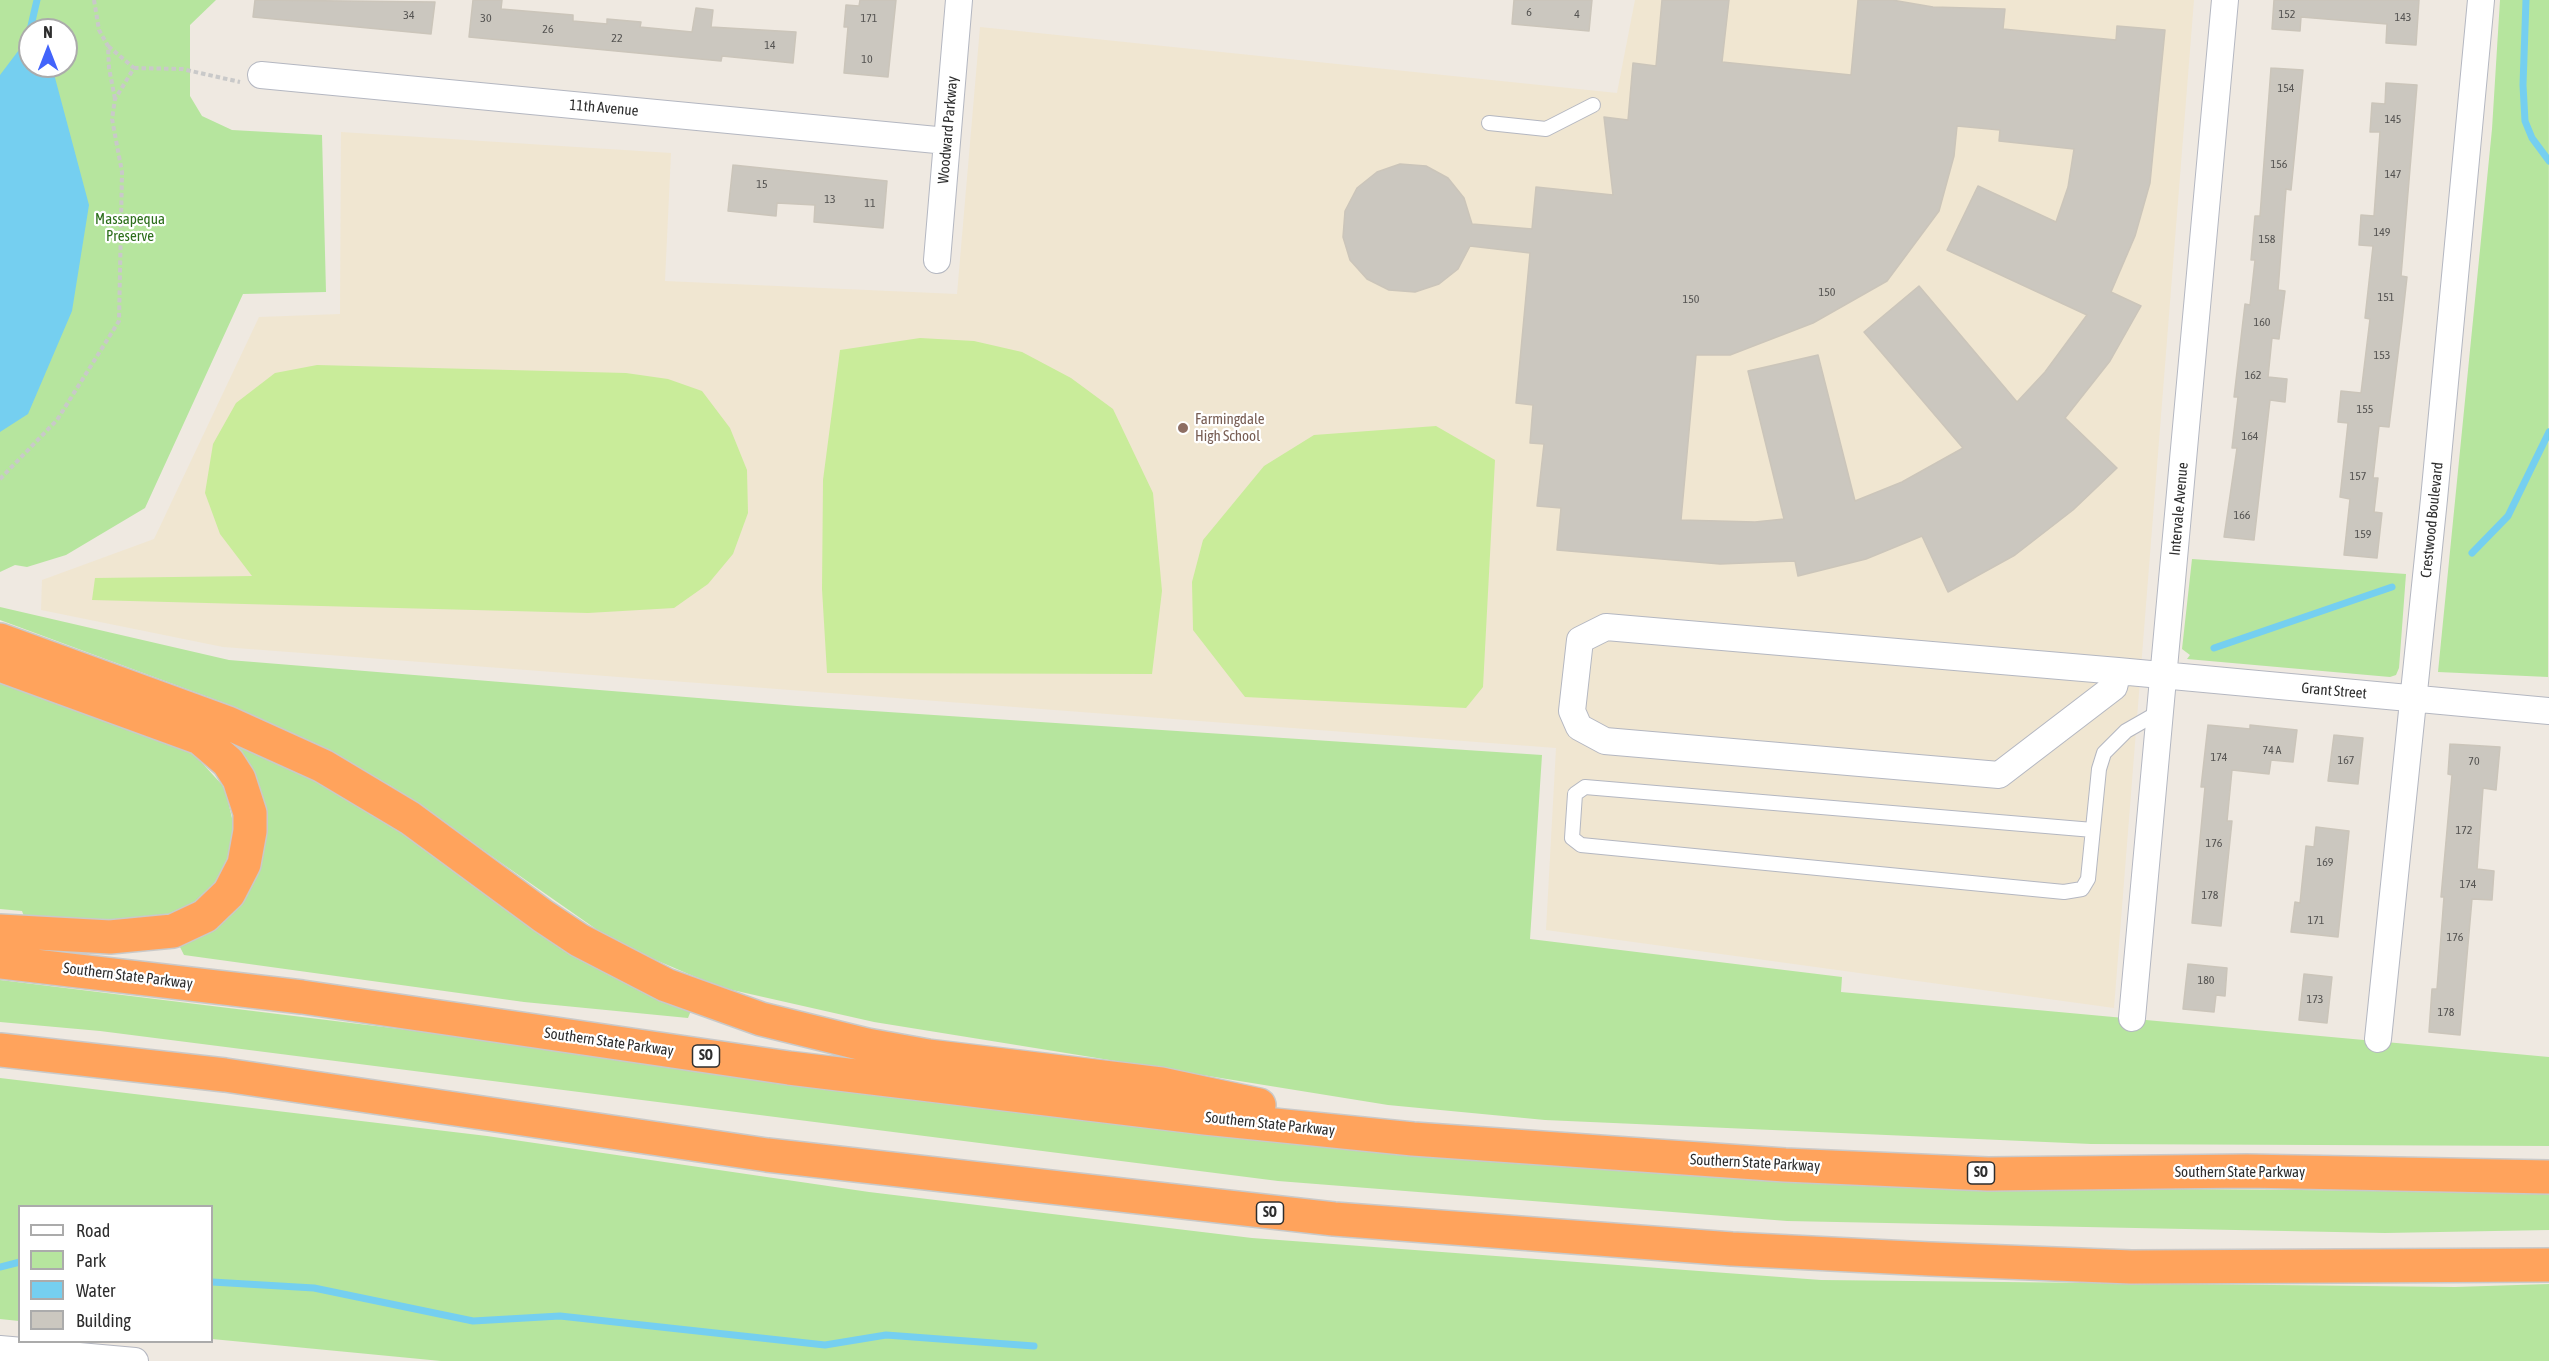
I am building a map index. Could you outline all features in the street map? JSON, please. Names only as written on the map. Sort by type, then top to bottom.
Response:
[{"type":"highway","points":[[0,640],[207,715],[323,766],[410,818],[579,940],[666,985],[742,1012],[808,1032],[898,1051],[1161,1084],[1413,1139]]},
{"type":"highway","points":[[0,665],[200,738],[228,762],[239,779],[250,813],[250,831],[244,864],[229,893],[205,916],[173,931],[110,937],[0,931]]},
{"type":"highway","name":"Southern State Parkway","points":[[0,962],[302,997],[789,1068],[1205,1118],[1413,1139],[1785,1165],[1988,1174],[2247,1171],[2549,1177]]},
{"type":"highway","name":"SO","points":[[0,1050],[225,1075],[767,1155],[1334,1220],[1720,1248],[2131,1267],[2549,1265]]},
{"type":"street","name":"Woodward Parkway","points":[[937,260],[959,0]]},
{"type":"street","name":"Intervale Avenue","points":[[2132,1018],[2225,0]]},
{"type":"street","name":"Crestwood Boulevard","points":[[2378,1039],[2481,0]]},
{"type":"street","name":"11th Avenue","points":[[261,75],[947,141]]},
{"type":"street","name":"Grant Street","points":[[2118,671],[2114,687],[1999,775],[1605,741],[1580,727],[1572,711],[1580,640],[1606,627],[2118,671],[2164,675],[2549,711]]},
{"type":"street","points":[[0,1349],[135,1361]]},
{"type":"lane","points":[[1489,123],[1546,129],[1593,105]]},
{"type":"lane","points":[[2093,830],[1585,787],[1575,794],[1572,838],[1581,845],[2064,892],[2082,889],[2088,879],[2093,830],[2099,769],[2104,753],[2126,731],[2161,711]]},
{"type":"path","points":[[94,0],[99,30],[108,46],[134,68],[182,69],[243,82],[261,75]]},
{"type":"path","points":[[0,478],[57,420],[119,321],[122,172],[112,119],[115,99],[109,68],[108,46]]},
{"type":"path","points":[[115,99],[134,68]]},
{"type":"shaded area","name":"Farmingdale High School","points":[[1635,0],[2194,0],[2114,1008],[1546,930],[1556,748],[223,647],[41,610],[42,580],[154,539],[259,317],[340,314],[341,132],[671,153],[665,281],[957,294],[980,27],[1617,93]]},
{"type":"green space","name":"Massapequa Preserve","points":[[0,0],[216,0],[190,25],[190,96],[202,116],[232,130],[322,135],[326,292],[243,294],[145,508],[66,555],[27,567],[15,565],[0,572]]},
{"type":"green space","points":[[2500,0],[2549,0],[2548,677],[2438,672],[2492,129]]},
{"type":"green space","points":[[920,338],[974,341],[1022,352],[1071,378],[1113,409],[1153,493],[1162,591],[1152,674],[827,673],[822,589],[823,480],[840,350]]},
{"type":"green space","points":[[317,365],[626,373],[668,379],[702,391],[730,428],[747,470],[748,513],[733,554],[708,584],[674,608],[588,613],[92,600],[95,578],[252,576],[220,534],[205,493],[213,444],[236,403],[275,373]]},
{"type":"green space","points":[[1436,426],[1495,460],[1483,687],[1466,708],[1245,697],[1193,630],[1192,582],[1203,540],[1264,466],[1314,435]]},
{"type":"green space","points":[[2192,559],[2406,574],[2399,668],[2396,675],[2390,677],[2187,659],[2190,655],[2182,649]]},
{"type":"green space","points":[[0,607],[229,660],[797,706],[1542,755],[1530,939],[1842,977],[1841,992],[2549,1057],[2549,1146],[2091,1144],[1545,1120],[1388,1105],[874,1022],[719,987],[616,943],[391,786],[227,704],[0,620]]},
{"type":"green space","points":[[0,681],[191,751],[225,788],[235,831],[225,874],[185,912],[134,921],[25,919],[22,911],[0,909]]},
{"type":"green space","points":[[206,726],[343,793],[692,1008],[688,1018],[524,1002],[184,955],[178,943],[264,839],[258,783],[234,754]]},
{"type":"green space","points":[[0,980],[1225,1130],[2052,1188],[2549,1192],[2549,1230],[2385,1233],[1787,1221],[1278,1181],[100,1031],[0,1022]]},
{"type":"green space","points":[[0,1078],[487,1136],[869,1192],[1252,1238],[1821,1280],[2455,1287],[2549,1284],[2549,1361],[441,1361],[213,1339],[213,1205],[18,1205],[18,1321],[0,1319]]},
{"type":"water","points":[[18,51],[18,78],[55,78],[89,205],[72,311],[28,414],[0,432],[0,75]]},
{"type":"building","points":[[255,0],[435,2],[431,34],[253,17]]},
{"type":"building","points":[[473,0],[502,0],[501,9],[573,15],[573,21],[607,24],[607,19],[641,22],[640,27],[692,32],[696,8],[713,10],[711,27],[796,32],[793,63],[722,56],[721,61],[469,37]]},
{"type":"building","points":[[860,0],[896,0],[888,77],[844,73],[848,27],[844,27],[846,5],[859,6]]},
{"type":"building","points":[[1514,0],[1592,0],[1589,31],[1512,24]]},
{"type":"building","points":[[1662,0],[1729,0],[1722,62],[1851,75],[1858,0],[1892,0],[1933,7],[2005,9],[2003,29],[2116,40],[2117,26],[2165,30],[2150,183],[2135,236],[2111,292],[2141,306],[2110,361],[2065,418],[2117,468],[2073,510],[2015,555],[1948,592],[1922,536],[1866,559],[1798,576],[1795,561],[1720,564],[1557,550],[1561,508],[1537,506],[1544,444],[1530,443],[1533,405],[1516,403],[1530,253],[1470,246],[1458,269],[1439,284],[1415,292],[1389,290],[1367,279],[1350,260],[1343,237],[1345,211],[1357,188],[1377,172],[1400,164],[1426,166],[1448,178],[1464,198],[1472,224],[1532,229],[1536,187],[1613,195],[1604,117],[1628,120],[1633,63],[1656,66]],"holes":[[[1957,126],[2000,130],[1999,141],[2074,149],[2068,187],[2056,222],[1978,186],[1947,250],[2087,315],[2045,372],[2017,402],[1919,286],[1864,332],[1963,448],[1902,482],[1855,501],[1818,355],[1748,371],[1784,519],[1755,522],[1681,520],[1696,355],[1730,355],[1813,323],[1887,281],[1939,211],[1954,156]]]},
{"type":"building","points":[[2274,0],[2419,0],[2416,45],[2386,43],[2387,24],[2301,17],[2300,31],[2272,29]]},
{"type":"building","points":[[2271,68],[2303,70],[2291,190],[2286,189],[2278,290],[2285,291],[2279,339],[2272,338],[2268,377],[2287,379],[2285,402],[2270,400],[2254,540],[2224,537],[2237,448],[2232,448],[2238,397],[2234,397],[2245,304],[2250,305],[2255,260],[2251,260],[2255,216],[2260,216]]},
{"type":"building","points":[[2386,83],[2417,85],[2401,276],[2407,277],[2402,322],[2389,427],[2379,426],[2373,478],[2378,478],[2374,512],[2382,513],[2377,558],[2344,555],[2350,499],[2340,497],[2348,423],[2338,422],[2341,391],[2361,393],[2370,319],[2365,318],[2373,246],[2359,245],[2361,215],[2374,216],[2380,132],[2370,132],[2372,103],[2385,104]]},
{"type":"building","points":[[733,165],[887,181],[883,228],[814,222],[815,205],[777,203],[776,216],[728,211]]},
{"type":"building","points":[[2208,725],[2250,729],[2250,725],[2297,730],[2293,762],[2271,760],[2269,774],[2232,770],[2227,821],[2232,821],[2221,926],[2192,923],[2205,787],[2201,787]]},
{"type":"building","points":[[2334,735],[2363,738],[2358,784],[2328,781]]},
{"type":"building","points":[[2450,744],[2500,747],[2496,790],[2483,788],[2477,869],[2494,871],[2492,900],[2472,899],[2460,1035],[2429,1032],[2432,989],[2437,989],[2444,897],[2441,897],[2452,775],[2448,774]]},
{"type":"building","points":[[2316,827],[2349,831],[2338,937],[2291,932],[2295,902],[2300,903],[2306,846],[2314,847]]},
{"type":"building","points":[[2188,964],[2227,968],[2225,996],[2216,995],[2214,1012],[2183,1009]]},
{"type":"building","points":[[2304,974],[2332,977],[2327,1023],[2299,1020]]},
{"type":"waterway","points":[[33,18],[37,0]]},
{"type":"waterway","points":[[2526,0],[2523,85],[2525,121],[2532,138],[2549,161]]},
{"type":"waterway","points":[[2472,553],[2508,516],[2549,432]]},
{"type":"waterway","points":[[2214,648],[2392,587]]},
{"type":"waterway","points":[[0,1267],[18,1262]]},
{"type":"waterway","points":[[213,1282],[314,1288],[473,1321],[560,1316],[825,1345],[886,1335],[1034,1346]]},
{"type":"place","name":"Farmingdale High School","points":[[1183,428]]}]
